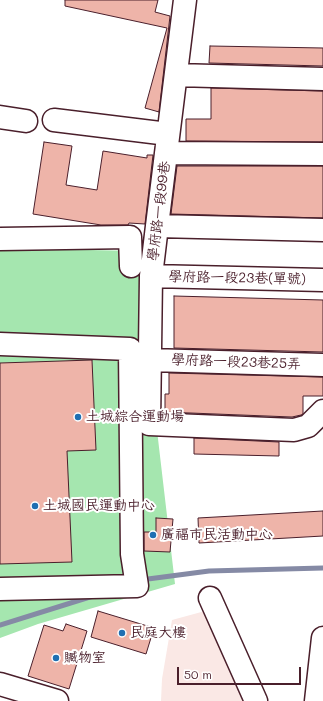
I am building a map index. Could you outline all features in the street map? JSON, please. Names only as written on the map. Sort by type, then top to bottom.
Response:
[{"type":"street","name":"學府路一段99巷","points":[[185,0],[151,276],[149,424],[294,430],[308,426],[323,411]]},
{"type":"street","points":[[176,76],[323,79]]},
{"type":"street","points":[[0,118],[26,120]]},
{"type":"street","points":[[54,120],[167,143],[323,154]]},
{"type":"street","points":[[157,226],[323,230]]},
{"type":"street","points":[[0,239],[130,237],[131,266]]},
{"type":"street","name":"學府路一段23巷(單號)","points":[[151,276],[323,280]]},
{"type":"street","points":[[0,344],[130,349],[132,554],[137,586],[0,589]]},
{"type":"street","name":"學府路一段23巷25弄","points":[[150,360],[323,365]]},
{"type":"street","points":[[210,598],[256,701]]},
{"type":"street","points":[[316,701],[323,638]]},
{"type":"street","points":[[0,684],[58,701]]},
{"type":"shaded area","points":[[205,611],[245,701],[161,701],[162,679],[172,620]]},
{"type":"green space","name":"土城綜合運動場","points":[[0,248],[136,251],[175,584],[38,624],[0,638]]},
{"type":"building","points":[[65,0],[158,0],[155,12],[170,16],[159,112],[145,108],[167,28],[65,6]]},
{"type":"building","points":[[210,46],[323,48],[323,66],[209,63]]},
{"type":"building","points":[[211,88],[323,91],[323,142],[186,141],[186,119],[211,119]]},
{"type":"building","points":[[44,142],[72,146],[66,185],[97,190],[103,151],[147,158],[147,155],[153,155],[145,224],[129,223],[128,225],[101,225],[33,214]]},
{"type":"building","points":[[177,166],[323,166],[323,218],[171,214]]},
{"type":"building","points":[[174,296],[323,300],[323,352],[174,348]]},
{"type":"building","name":"土城國民運動中心","points":[[92,360],[96,450],[67,451],[72,562],[0,564],[0,363]]},
{"type":"building","points":[[169,373],[323,377],[323,396],[303,396],[303,414],[292,417],[165,412],[165,394],[169,394]]},
{"type":"building","points":[[194,438],[279,442],[279,456],[194,454]]},
{"type":"building","points":[[323,511],[323,536],[199,543],[198,518]]},
{"type":"building","name":"廣福市民活動中心","points":[[156,518],[173,519],[170,552],[144,551],[144,532],[156,532]]},
{"type":"building","name":"民庭大樓","points":[[98,611],[154,628],[146,654],[91,637]]},
{"type":"building","name":"贓物室","points":[[66,624],[87,631],[69,689],[28,676],[44,625],[63,631]]},
{"type":"waterway","points":[[141,582],[148,579],[209,571],[323,568]]},
{"type":"waterway","points":[[0,625],[93,596]]},
{"type":"place","name":"土城綜合運動場","points":[[78,417]]},
{"type":"place","name":"土城國民運動中心","points":[[35,506]]},
{"type":"place","name":"廣福市民活動中心","points":[[153,535]]},
{"type":"place","name":"民庭大樓","points":[[122,633]]},
{"type":"place","name":"贓物室","points":[[56,658]]}]
